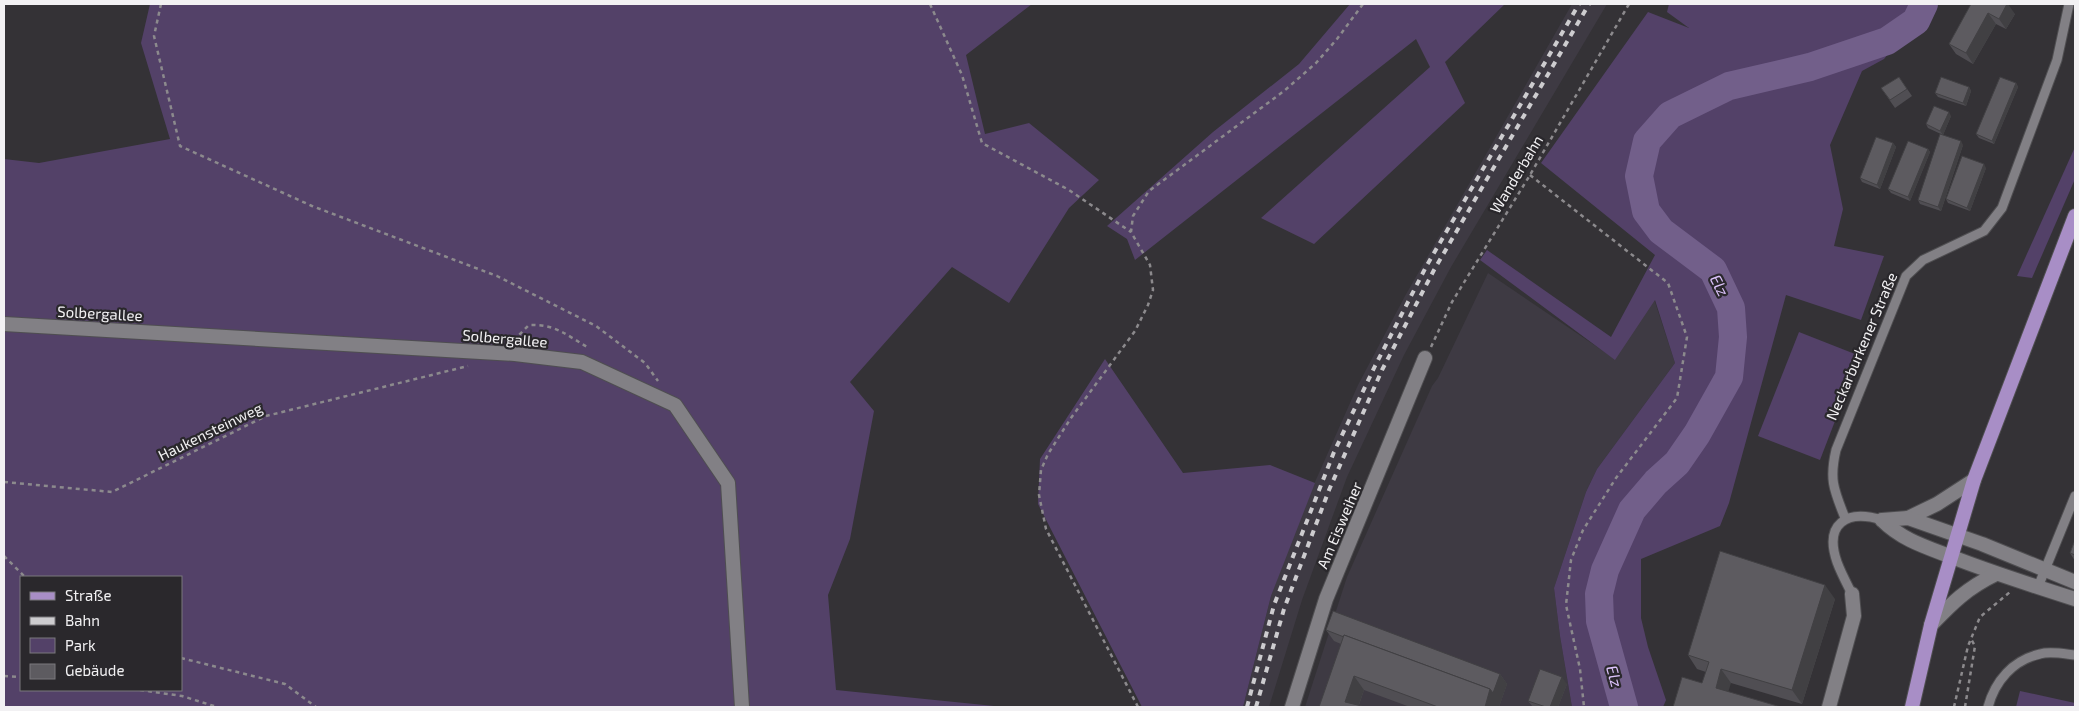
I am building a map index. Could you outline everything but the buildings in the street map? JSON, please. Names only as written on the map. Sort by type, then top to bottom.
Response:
[{"type":"main road","points":[[1912,707],[1931,625],[1956,534],[1974,480],[2075,216]]},
{"type":"street","name":"Solbergallee","points":[[4,324],[515,354],[582,362],[675,405],[728,483],[742,707]]},
{"type":"street","name":"Am Eisweiher","points":[[1292,707],[1326,599],[1426,358]]},
{"type":"street","points":[[1882,520],[1908,518],[1938,504],[1974,480]]},
{"type":"street","points":[[1908,518],[1956,534],[2075,582]]},
{"type":"street","points":[[1882,520],[1894,532],[1923,547],[1996,574],[2075,599]]},
{"type":"street","points":[[1931,625],[1974,585],[1996,574]]},
{"type":"street","points":[[1829,707],[1854,616],[1852,594]]},
{"type":"lane","name":"Neckarburkener Straße","points":[[1845,518],[1832,484],[1832,467],[1836,450],[1906,276],[1923,260],[1984,231],[2002,208],[2057,60],[2068,4]]},
{"type":"lane","points":[[2038,587],[2075,496]]},
{"type":"lane","points":[[1852,594],[1837,562],[1834,542],[1835,529],[1845,518],[1860,516],[1882,520]]},
{"type":"lane","points":[[1988,707],[1990,698],[2002,677],[2020,661],[2042,653],[2075,655]]},
{"type":"path","points":[[161,4],[154,36],[180,146],[312,206],[497,276],[596,326],[645,363],[660,384]]},
{"type":"path","points":[[930,4],[962,75],[982,143],[1069,190],[1131,232],[1150,265],[1153,290],[1148,305],[1135,331],[1071,418],[1048,454],[1041,470],[1038,494],[1046,529],[1138,707]]},
{"type":"path","points":[[1131,232],[1133,216],[1149,191],[1284,91],[1316,63],[1363,4]]},
{"type":"path","name":"Wanderbahn","points":[[1426,358],[1452,302],[1530,175],[1629,4]]},
{"type":"path","points":[[1530,175],[1668,283],[1687,337],[1677,398],[1616,478],[1583,530],[1571,560],[1566,605],[1580,669],[1584,707]]},
{"type":"path","name":"Haukensteinweg","points":[[4,482],[112,492],[266,416],[477,364]]},
{"type":"path","points":[[4,556],[24,576]]},
{"type":"path","points":[[1954,707],[1971,639],[1980,617],[2013,590]]},
{"type":"path","points":[[1965,707],[1975,646],[1971,639]]},
{"type":"path","points":[[182,658],[285,684],[316,707]]},
{"type":"path","points":[[4,676],[20,677]]},
{"type":"path","points":[[147,691],[182,696],[217,707]]},
{"type":"shaded area","points":[[1572,4],[1607,4],[1451,267],[1404,355],[1347,477],[1302,600],[1269,707],[1243,707],[1271,596],[1303,509],[1358,385],[1405,296]]},
{"type":"shaded area","points":[[1488,273],[1615,359],[1654,299],[1675,363],[1597,469],[1586,492],[1554,588],[1572,707],[1305,707],[1347,577],[1432,386],[1438,378]]},
{"type":"green space","points":[[150,4],[1032,4],[966,55],[985,134],[1029,123],[1099,180],[1069,208],[1009,303],[952,267],[850,382],[874,411],[850,539],[828,595],[836,690],[1004,707],[4,707],[4,159],[39,163],[170,139],[141,43]]},
{"type":"green space","points":[[1350,4],[1505,4],[1445,62],[1465,103],[1314,244],[1261,218],[1430,67],[1416,39],[1135,260],[1127,239],[1107,226],[1213,132],[1299,64]]},
{"type":"green space","points":[[1669,4],[1928,4],[1884,59],[1862,71],[1830,145],[1843,209],[1834,246],[1884,256],[1861,320],[1786,295],[1729,503],[1720,526],[1641,559],[1641,618],[1648,647],[1666,700],[1663,707],[1572,707],[1554,588],[1586,492],[1597,469],[1675,363],[1655,300],[1615,360],[1480,260],[1487,250],[1611,337],[1655,255],[1541,163],[1648,12],[1689,28],[1667,12]]},
{"type":"green space","points":[[2075,147],[2075,179],[2032,278],[2017,276]]},
{"type":"green space","points":[[1799,332],[1860,356],[1820,460],[1758,436]]},
{"type":"green space","points":[[1105,359],[1183,473],[1270,465],[1315,483],[1271,596],[1243,707],[1142,707],[1038,504],[1040,459]]},
{"type":"green space","points":[[2020,691],[2075,703],[2075,707],[2016,707]]},
{"type":"waterway","name":"Elz","points":[[1624,707],[1600,621],[1599,594],[1605,570],[1632,510],[1656,482],[1677,463],[1697,434],[1729,377],[1733,337],[1731,308],[1713,270],[1661,231],[1646,211],[1639,176],[1647,141],[1670,115],[1729,86],[1810,67],[1887,41],[1916,21],[1924,4]]},
{"type":"railway","points":[[1247,707],[1274,605],[1334,452],[1375,366],[1427,265],[1579,4]]},
{"type":"railway","points":[[1256,707],[1284,609],[1329,490],[1382,370],[1434,270],[1589,4]]}]
